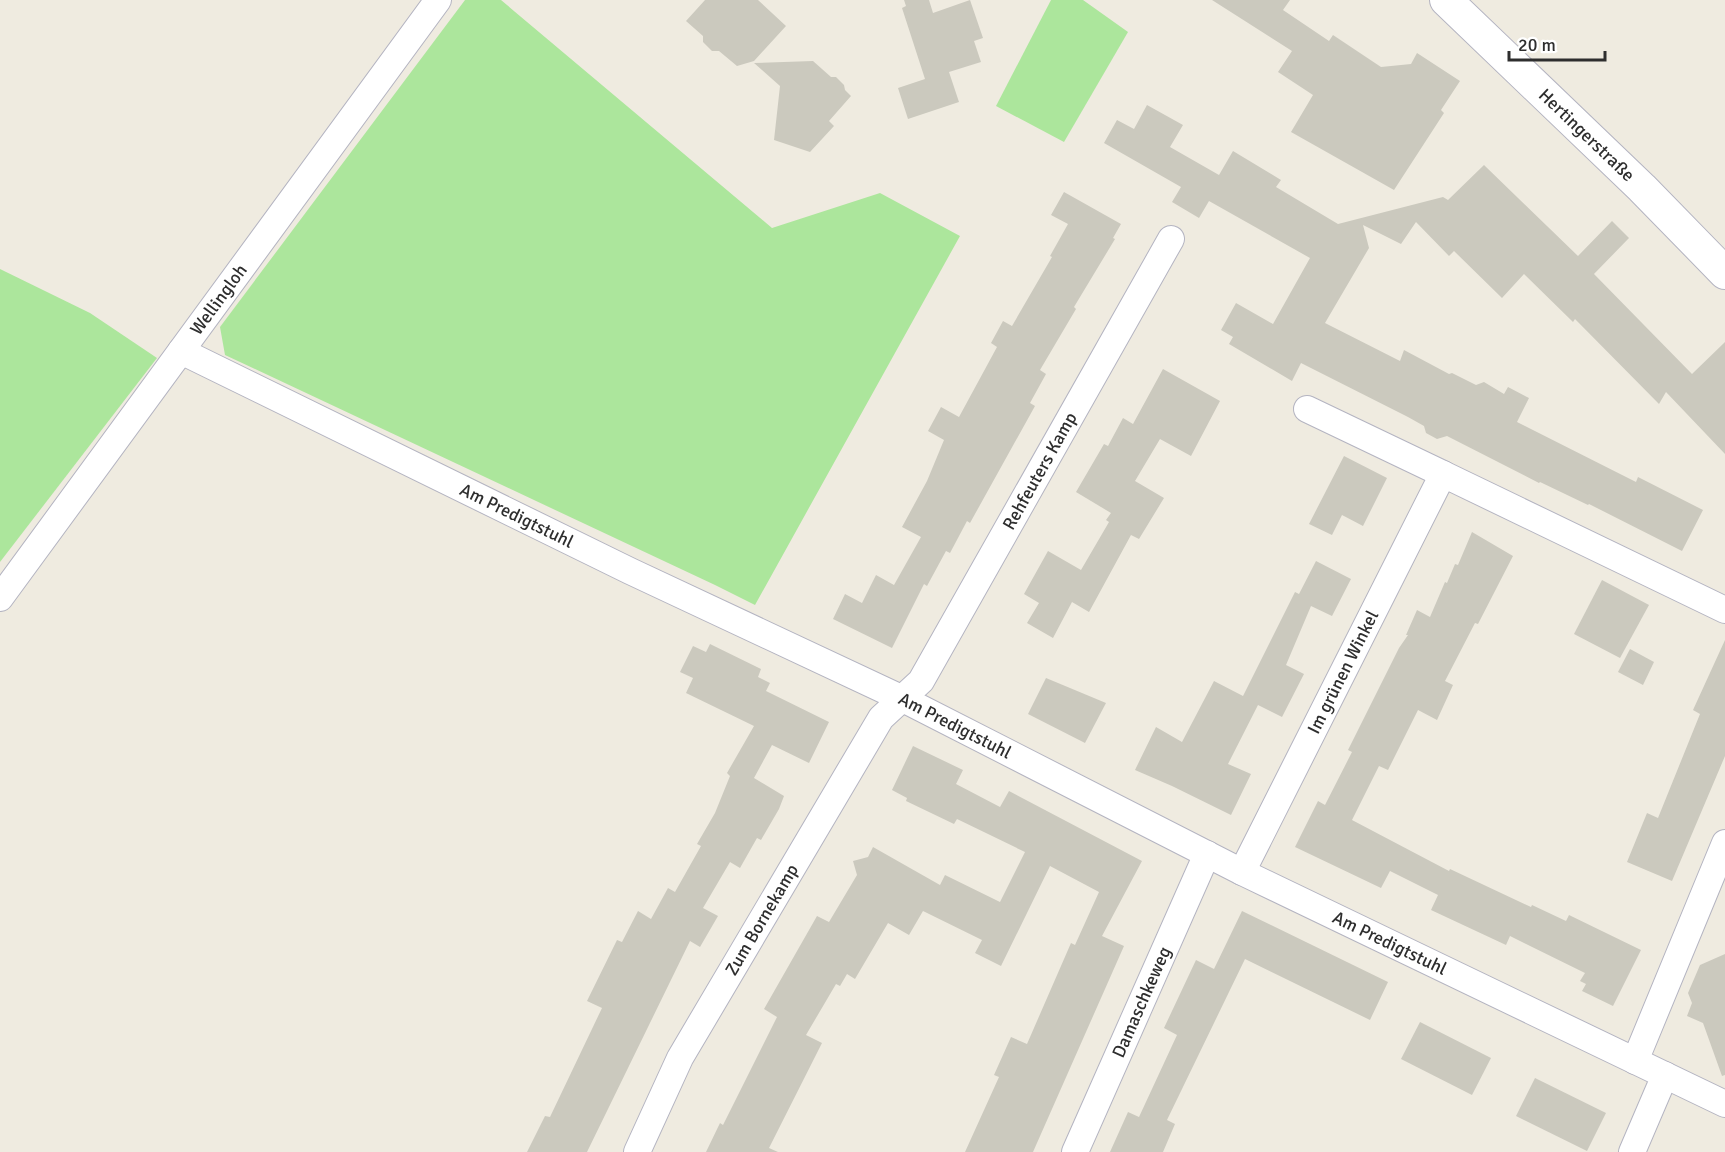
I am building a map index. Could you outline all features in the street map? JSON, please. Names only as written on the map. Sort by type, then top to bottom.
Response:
[{"type":"street","name":"Wellingloh","points":[[0,598],[438,0]]},
{"type":"street","name":"Hertingerstraße","points":[[1446,0],[1642,188],[1725,273]]},
{"type":"street","name":"Rehfeuters Kamp","points":[[903,699],[921,681],[1171,239]]},
{"type":"street","name":"Am Predigtstuhl","points":[[181,351],[630,571],[903,699],[1242,872],[1725,1104]]},
{"type":"street","points":[[1307,409],[1725,610]]},
{"type":"street","name":"Im grünen Winkel","points":[[1242,872],[1443,474]]},
{"type":"street","name":"Zum Bornekamp","points":[[636,1152],[680,1058],[746,945],[881,718],[903,699]]},
{"type":"street","points":[[1635,1061],[1725,843]]},
{"type":"street","name":"Damaschkeweg","points":[[1075,1152],[1207,854]]},
{"type":"street","points":[[1632,1152],[1665,1075]]},
{"type":"green space","points":[[465,0],[501,0],[772,228],[880,193],[960,236],[755,605],[225,355],[220,327]]},
{"type":"green space","points":[[1051,0],[1083,0],[1128,32],[1064,142],[996,106]]},
{"type":"green space","points":[[0,269],[90,313],[157,358],[0,562]]},
{"type":"building","points":[[705,0],[758,0],[786,26],[754,61],[737,66],[719,51],[712,51],[703,42],[703,36],[686,21]]},
{"type":"building","points":[[904,0],[929,0],[933,13],[970,0],[983,38],[974,41],[981,62],[949,72],[959,102],[908,119],[898,88],[925,79],[902,8],[906,6]]},
{"type":"building","points":[[1212,0],[1290,0],[1283,10],[1329,41],[1333,35],[1381,67],[1411,64],[1417,53],[1460,81],[1441,110],[1444,113],[1394,190],[1291,132],[1313,95],[1278,72],[1292,51]]},
{"type":"building","points":[[813,61],[831,77],[836,77],[851,96],[829,121],[834,126],[810,152],[774,140],[780,86],[754,63]]},
{"type":"building","points":[[1147,105],[1183,125],[1170,147],[1219,175],[1233,151],[1281,180],[1276,187],[1338,224],[1443,197],[1448,200],[1484,165],[1578,256],[1612,221],[1629,238],[1594,274],[1692,374],[1725,342],[1725,454],[1666,392],[1659,404],[1575,319],[1573,322],[1524,274],[1502,298],[1454,251],[1449,256],[1416,222],[1401,244],[1363,225],[1369,248],[1325,323],[1400,361],[1404,350],[1449,374],[1452,373],[1476,385],[1484,382],[1504,394],[1508,387],[1529,398],[1517,422],[1636,482],[1638,477],[1703,510],[1682,551],[1447,436],[1437,439],[1426,433],[1424,426],[1408,417],[1301,363],[1292,381],[1229,344],[1233,337],[1221,330],[1236,303],[1273,324],[1310,258],[1209,201],[1199,218],[1172,202],[1181,187],[1104,143],[1117,120],[1134,129]]},
{"type":"building","points":[[1064,192],[1121,224],[1113,238],[1115,239],[1040,370],[1046,374],[1030,403],[1035,406],[970,523],[967,521],[950,553],[946,551],[927,586],[924,584],[892,648],[833,619],[845,594],[862,603],[876,575],[894,585],[921,537],[902,527],[927,481],[944,440],[928,431],[941,407],[959,417],[997,347],[991,343],[1003,321],[1012,326],[1052,257],[1050,256],[1068,224],[1051,215]]},
{"type":"building","points":[[1163,369],[1220,401],[1191,456],[1160,439],[1135,481],[1164,498],[1139,539],[1131,535],[1089,612],[1072,602],[1053,638],[1027,623],[1039,603],[1024,594],[1048,551],[1081,570],[1109,522],[1106,520],[1111,513],[1076,492],[1104,444],[1108,446],[1123,418],[1133,424]]},
{"type":"building","points":[[1344,456],[1387,478],[1363,526],[1342,515],[1332,535],[1309,524]]},
{"type":"building","points":[[1472,532],[1513,556],[1445,681],[1453,685],[1437,720],[1418,710],[1388,770],[1379,766],[1352,820],[1449,871],[1450,869],[1566,921],[1569,915],[1641,950],[1613,1006],[1582,991],[1586,984],[1580,981],[1585,973],[1510,936],[1506,945],[1431,910],[1438,895],[1390,871],[1381,888],[1295,847],[1318,801],[1325,805],[1352,752],[1348,750],[1399,648],[1408,635],[1406,635],[1417,610],[1430,617],[1445,582],[1447,583],[1455,564],[1458,565]]},
{"type":"building","points":[[1316,561],[1351,579],[1332,616],[1311,606],[1286,665],[1304,674],[1282,717],[1258,705],[1228,764],[1251,774],[1231,815],[1135,770],[1156,727],[1182,742],[1214,681],[1243,696],[1295,592],[1299,594]]},
{"type":"building","points":[[1602,580],[1649,605],[1620,658],[1574,634]]},
{"type":"building","points":[[1725,640],[1725,756],[1672,881],[1627,862],[1647,813],[1658,818],[1700,714],[1693,710]]},
{"type":"building","points":[[710,644],[761,669],[758,677],[770,683],[766,691],[829,722],[809,763],[772,745],[754,778],[784,796],[779,809],[761,840],[757,838],[740,868],[730,862],[703,908],[718,916],[700,947],[690,941],[587,1152],[527,1152],[545,1116],[550,1117],[602,1008],[587,1001],[617,940],[622,942],[638,911],[651,919],[668,888],[675,892],[701,846],[697,844],[715,813],[730,776],[727,773],[754,726],[686,693],[693,678],[680,672],[693,646],[706,652]]},
{"type":"building","points":[[1630,649],[1654,662],[1643,685],[1618,672]]},
{"type":"building","points":[[1046,678],[1106,703],[1085,743],[1028,714]]},
{"type":"building","points":[[913,746],[963,770],[956,784],[1000,807],[1009,791],[1142,861],[1102,936],[1124,946],[1033,1152],[965,1152],[999,1077],[994,1075],[1011,1037],[1027,1044],[1071,943],[1075,945],[1099,892],[1050,866],[1001,966],[975,953],[982,940],[923,911],[909,935],[888,923],[855,979],[847,974],[840,986],[836,984],[806,1035],[822,1043],[769,1148],[778,1152],[706,1152],[720,1123],[723,1125],[777,1017],[764,1009],[817,916],[829,922],[857,875],[853,861],[868,857],[873,847],[940,885],[945,875],[1000,902],[1025,852],[957,819],[954,824],[906,801],[907,798],[892,790]]},
{"type":"building","points":[[1242,911],[1388,982],[1370,1020],[1245,959],[1167,1120],[1175,1124],[1163,1152],[1110,1152],[1128,1112],[1139,1117],[1177,1035],[1164,1028],[1196,960],[1214,969]]},
{"type":"building","points":[[1725,954],[1725,1075],[1722,1076],[1703,1023],[1687,1016],[1692,1003],[1688,993],[1700,965]]},
{"type":"building","points":[[1420,1022],[1491,1058],[1472,1095],[1401,1059]]},
{"type":"building","points":[[1535,1078],[1606,1113],[1587,1151],[1516,1116]]}]
